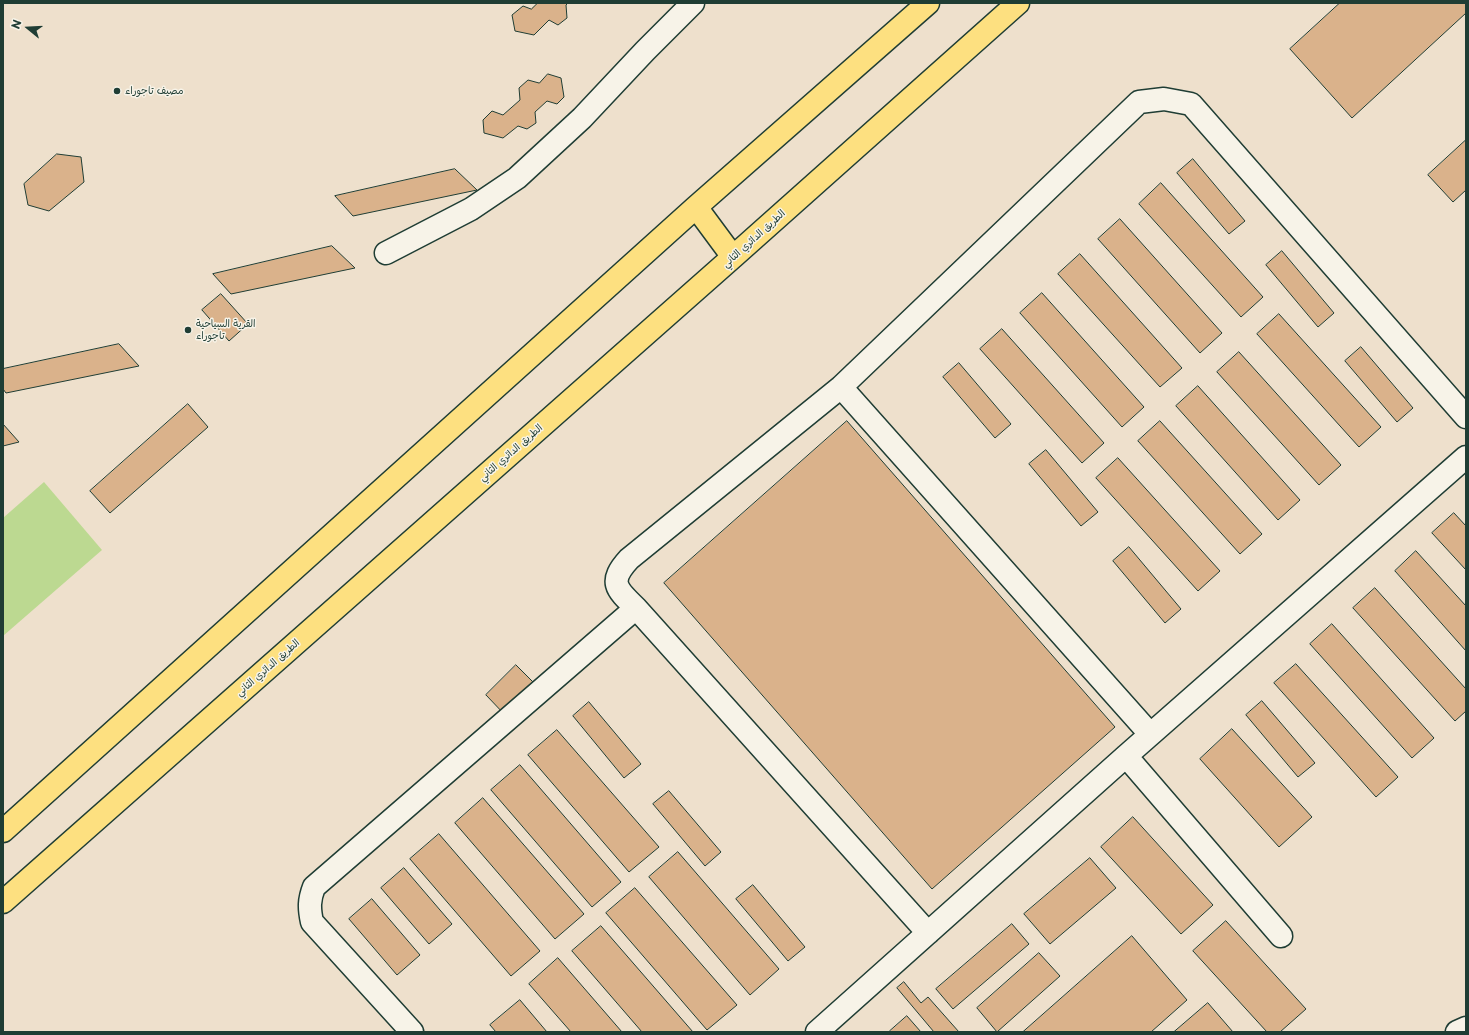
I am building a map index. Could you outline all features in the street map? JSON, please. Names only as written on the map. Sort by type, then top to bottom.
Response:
[{"type":"highway","points":[[3,831],[696,207],[928,3]]},
{"type":"highway","name":"الطريق الدائري الثاني","points":[[3,902],[1018,3]]},
{"type":"highway","points":[[696,207],[733,257]]},
{"type":"street","points":[[386,254],[471,209],[517,178],[582,118],[645,51],[693,3]]},
{"type":"street","points":[[928,933],[636,608],[621,594],[616,583],[619,570],[629,559],[841,387],[1139,102],[1164,99],[1191,104],[1466,417]]},
{"type":"street","points":[[841,387],[1150,734]]},
{"type":"street","points":[[817,1032],[1150,734],[1466,457]]},
{"type":"street","points":[[412,1032],[312,922],[309,908],[310,898],[314,887],[636,608]]},
{"type":"street","points":[[1126,756],[1281,936]]},
{"type":"street","points":[[1457,1032],[1466,1028]]},
{"type":"green space","points":[[44,482],[102,550],[3,636],[3,518]]},
{"type":"building","points":[[538,3],[568,3],[566,5],[567,18],[558,25],[549,20],[534,35],[515,31],[512,15],[523,6],[531,9]]},
{"type":"building","points":[[1340,3],[1466,3],[1466,13],[1352,118],[1290,49]]},
{"type":"building","points":[[548,74],[561,78],[564,97],[557,104],[547,101],[535,112],[536,123],[527,129],[518,126],[503,138],[484,133],[483,120],[492,111],[503,115],[520,100],[519,88],[528,80],[539,83]]},
{"type":"building","points":[[1466,140],[1466,190],[1453,202],[1428,175]]},
{"type":"building","points":[[57,154],[81,157],[84,182],[49,211],[28,205],[24,184]]},
{"type":"building","points":[[1193,159],[1245,221],[1229,234],[1177,173]]},
{"type":"building","points":[[455,169],[477,190],[353,216],[335,196]]},
{"type":"building","points":[[1161,183],[1263,297],[1241,317],[1139,204]]},
{"type":"building","points":[[1120,219],[1222,333],[1200,353],[1098,239]]},
{"type":"building","points":[[332,246],[355,268],[231,294],[213,274]]},
{"type":"building","points":[[1282,251],[1334,313],[1318,327],[1266,265]]},
{"type":"building","points":[[1080,254],[1182,368],[1160,387],[1058,274]]},
{"type":"building","points":[[1042,293],[1144,407],[1122,427],[1020,313]]},
{"type":"building","points":[[221,294],[248,324],[229,341],[202,310]]},
{"type":"building","points":[[1279,314],[1381,427],[1359,447],[1257,334]]},
{"type":"building","points":[[1002,329],[1104,443],[1082,463],[980,349]]},
{"type":"building","points":[[119,344],[139,366],[6,393],[3,389],[3,369]]},
{"type":"building","points":[[1361,347],[1413,408],[1397,422],[1345,361]]},
{"type":"building","points":[[1239,352],[1341,465],[1319,485],[1217,372]]},
{"type":"building","points":[[959,363],[1011,424],[995,438],[943,377]]},
{"type":"building","points":[[1198,386],[1300,500],[1278,520],[1176,406]]},
{"type":"building","points":[[188,404],[208,427],[110,513],[90,491]]},
{"type":"building","points":[[847,421],[1115,727],[932,889],[664,583]]},
{"type":"building","points":[[1160,421],[1262,534],[1240,554],[1138,441]]},
{"type":"building","points":[[3,424],[19,442],[3,446]]},
{"type":"building","points":[[1046,450],[1098,512],[1081,526],[1029,464]]},
{"type":"building","points":[[1118,458],[1220,571],[1198,591],[1096,478]]},
{"type":"building","points":[[1454,513],[1466,526],[1466,570],[1432,533]]},
{"type":"building","points":[[1129,547],[1181,609],[1165,623],[1113,561]]},
{"type":"building","points":[[1416,551],[1466,606],[1466,651],[1395,571]]},
{"type":"building","points":[[1375,588],[1466,689],[1466,711],[1455,721],[1353,608]]},
{"type":"building","points":[[1332,624],[1434,738],[1412,758],[1310,644]]},
{"type":"building","points":[[1296,664],[1398,777],[1376,797],[1274,683]]},
{"type":"building","points":[[516,665],[536,685],[506,716],[486,695]]},
{"type":"building","points":[[1262,701],[1315,763],[1298,777],[1246,715]]},
{"type":"building","points":[[589,702],[641,764],[624,778],[573,716]]},
{"type":"building","points":[[1232,729],[1312,817],[1279,847],[1200,759]]},
{"type":"building","points":[[557,730],[659,847],[629,872],[528,755]]},
{"type":"building","points":[[520,765],[621,882],[592,907],[491,790]]},
{"type":"building","points":[[669,791],[721,852],[705,866],[653,804]]},
{"type":"building","points":[[483,798],[584,914],[555,939],[455,823]]},
{"type":"building","points":[[1133,817],[1213,905],[1181,934],[1101,847]]},
{"type":"building","points":[[439,834],[540,951],[511,976],[410,859]]},
{"type":"building","points":[[678,852],[779,969],[750,995],[649,877]]},
{"type":"building","points":[[1090,858],[1116,888],[1050,944],[1024,914]]},
{"type":"building","points":[[404,868],[452,924],[429,944],[381,888]]},
{"type":"building","points":[[753,885],[805,947],[788,961],[736,899]]},
{"type":"building","points":[[635,888],[737,1005],[707,1030],[606,913]]},
{"type":"building","points":[[372,899],[420,955],[397,975],[349,919]]},
{"type":"building","points":[[1226,921],[1306,1009],[1280,1032],[1267,1032],[1193,951]]},
{"type":"building","points":[[1012,924],[1029,944],[953,1009],[936,989]]},
{"type":"building","points":[[601,926],[693,1032],[642,1032],[572,951]]},
{"type":"building","points":[[1132,936],[1187,1000],[1151,1032],[1023,1032]]},
{"type":"building","points":[[1039,953],[1060,976],[997,1032],[977,1008]]},
{"type":"building","points":[[558,958],[622,1032],[571,1032],[529,984]]},
{"type":"building","points":[[904,982],[921,1003],[928,997],[959,1032],[934,1032],[897,988]]},
{"type":"building","points":[[520,1000],[547,1032],[496,1032],[490,1025]]},
{"type":"building","points":[[1208,1003],[1233,1032],[1174,1032]]},
{"type":"building","points":[[907,1016],[921,1032],[890,1031]]},
{"type":"place","name":"مصيف تاجوراء","points":[[117,91]]},
{"type":"place","name":"القرية السياحية تاجوراء","points":[[188,330]]}]
